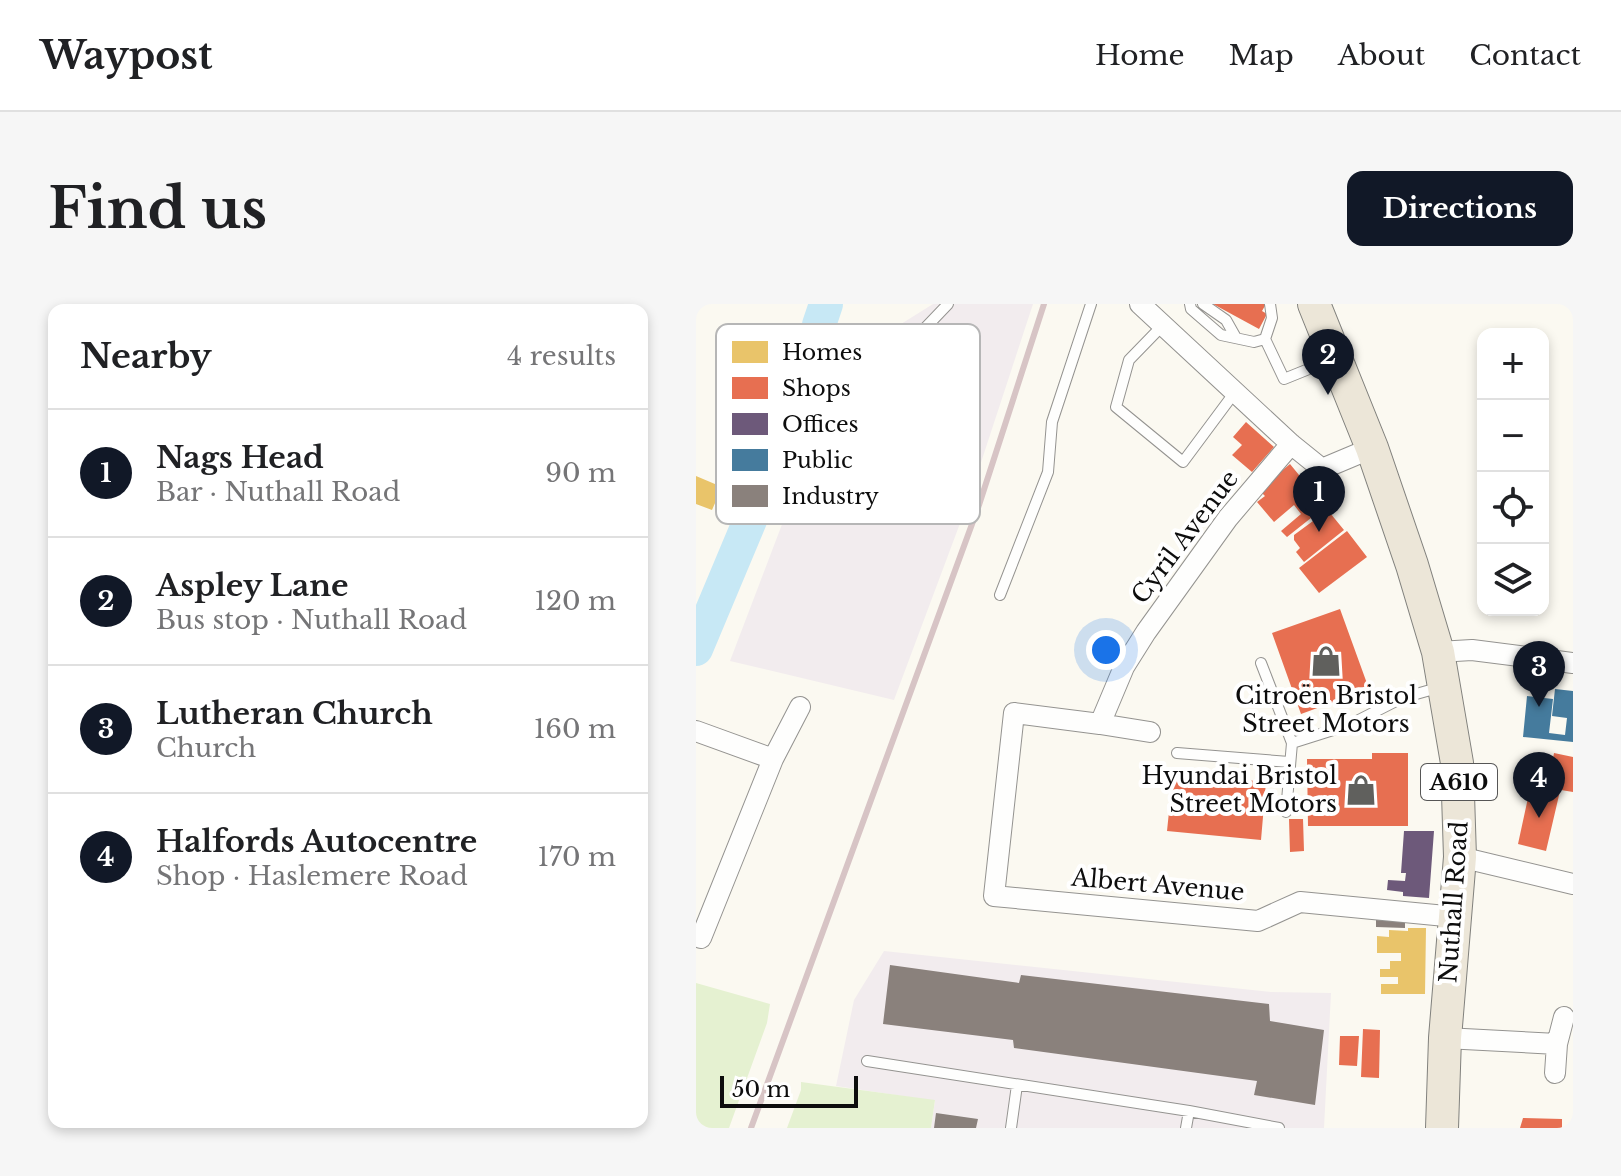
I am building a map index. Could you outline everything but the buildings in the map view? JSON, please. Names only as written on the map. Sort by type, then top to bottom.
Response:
[{"type":"main road","name":"Nuthall Road","points":[[1314,304],[1372,448],[1412,565],[1438,652],[1457,763],[1460,857],[1445,1038],[1442,1128]]},
{"type":"street","points":[[1140,304],[1322,469],[1372,448]]},
{"type":"street","name":"Cyril Avenue","points":[[1100,724],[1124,667],[1146,632],[1228,518],[1291,444]]},
{"type":"street","points":[[1438,652],[1472,650],[1573,663]]},
{"type":"street","points":[[701,926],[773,759],[800,707]]},
{"type":"street","name":"Albert Avenue","points":[[1100,724],[1014,713],[994,896],[1258,921],[1300,902],[1456,917]]},
{"type":"street","points":[[1100,724],[1150,732]]},
{"type":"street","points":[[696,731],[773,759]]},
{"type":"street","points":[[1460,857],[1573,884]]},
{"type":"street","points":[[1555,1073],[1557,1044],[1564,1017]]},
{"type":"street","points":[[1445,1038],[1557,1044]]},
{"type":"lane","points":[[929,324],[948,304]]},
{"type":"lane","points":[[1000,595],[1048,472],[1052,422],[1091,304]]},
{"type":"lane","points":[[1190,304],[1191,309],[1221,335],[1254,342],[1265,339]]},
{"type":"lane","points":[[1203,304],[1226,320],[1235,336]]},
{"type":"lane","points":[[1270,304],[1272,318],[1265,339],[1284,379],[1336,359]]},
{"type":"lane","points":[[1163,325],[1129,360],[1116,407],[1183,462],[1235,392]]},
{"type":"lane","points":[[1261,663],[1292,743],[1286,812]]},
{"type":"lane","points":[[1292,743],[1349,725],[1402,698],[1443,687]]},
{"type":"lane","points":[[1177,753],[1289,762]]},
{"type":"lane","points":[[867,1061],[1279,1128]]},
{"type":"lane","points":[[1011,1128],[1017,1085]]},
{"type":"lane","points":[[1186,1128],[1189,1111]]},
{"type":"shaded area","points":[[933,304],[1033,304],[980,465],[980,324],[901,324]]},
{"type":"shaded area","points":[[782,524],[960,524],[894,700],[730,661]]},
{"type":"shaded area","points":[[884,951],[1271,992],[1331,993],[1324,1128],[931,1128],[935,1101],[836,1086],[854,1000]]},
{"type":"green space","points":[[696,983],[770,1004],[767,1023],[729,1128],[696,1128]]},
{"type":"green space","points":[[801,1082],[935,1100],[931,1128],[787,1128]]},
{"type":"waterway","points":[[819,324],[826,304]]},
{"type":"waterway","points":[[696,649],[748,524]]},
{"type":"railway","points":[[980,502],[1044,304]]},
{"type":"railway","points":[[751,1128],[972,524]]},
{"type":"place","name":"Aspley Lane","points":[[1328,395]]},
{"type":"place","name":"Nags Head","points":[[1319,532]]},
{"type":"place","name":"Citroën Bristol Street Motors","points":[[1326,661]]},
{"type":"place","name":"Lutheran Church","points":[[1539,707]]},
{"type":"place","name":"Hyundai Bristol Street Motors","points":[[1361,790]]},
{"type":"place","name":"Halfords Autocentre","points":[[1539,818]]}]
